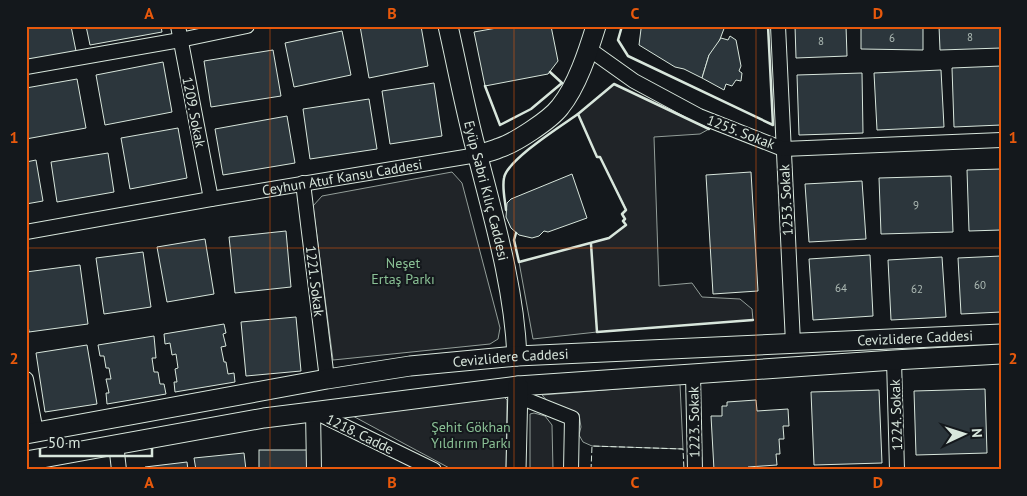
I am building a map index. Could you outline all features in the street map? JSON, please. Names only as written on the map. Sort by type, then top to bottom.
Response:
[{"type":"main road","name":"Eyüp Sabri Kılıç Caddesi","points":[[448,26],[477,155],[498,231],[516,330],[517,356]]},
{"type":"main road","name":"Ceyhun Atuf Kansu Caddesi","points":[[477,155],[500,148],[521,137],[560,108],[572,87],[589,49],[596,26]]},
{"type":"main road","name":"Cevizlidere Caddesi","points":[[31,433],[327,379],[410,366],[517,356],[1001,334]]},
{"type":"main road","name":"Cevizlidere Caddesi","points":[[26,461],[264,418],[313,411],[693,374],[1001,354]]},
{"type":"main road","points":[[516,470],[518,391]]},
{"type":"street","points":[[26,68],[179,33],[246,26]]},
{"type":"street","name":"1253. Sokak","points":[[778,26],[793,343]]},
{"type":"street","name":"1209. Sokak","points":[[179,33],[211,199]]},
{"type":"street","name":"1255. Sokak","points":[[589,49],[634,82],[699,116],[783,149],[1001,140]]},
{"type":"street","name":"Ceyhun Atuf Kansu Caddesi","points":[[26,232],[303,183],[477,155]]},
{"type":"street","name":"1221. Sokak","points":[[303,183],[327,379]]},
{"type":"street","name":"1224. Sokak","points":[[894,360],[897,470]]},
{"type":"street","name":"1223. Sokak","points":[[693,374],[695,470]]},
{"type":"street","points":[[26,379],[31,433]]},
{"type":"street","points":[[518,391],[572,418],[571,470]]},
{"type":"street","points":[[313,411],[314,470]]},
{"type":"street","name":"1218. Cadde","points":[[313,411],[434,470]]},
{"type":"street","points":[[116,444],[119,470]]},
{"type":"green space","points":[[614,84],[709,129],[700,134],[654,137],[659,286],[692,283],[702,297],[740,299],[752,309],[753,320],[533,339],[519,262],[609,238],[626,225],[622,214],[626,209],[600,157],[597,157],[578,114]]},
{"type":"green space","name":"Neşet Ertaş Parkı","points":[[452,172],[462,183],[500,328],[498,339],[490,344],[333,360],[313,206],[322,196]]},
{"type":"green space","points":[[680,384],[683,449],[592,446],[583,442],[579,435],[581,427],[579,414],[550,404],[542,395]]},
{"type":"green space","name":"Şehit Gökhan Yıldırım Parkı","points":[[504,397],[507,400],[506,470],[453,470],[351,415]]},
{"type":"green space","points":[[534,413],[545,416],[552,425],[553,470],[530,470],[530,414]]},
{"type":"building","points":[[26,26],[71,26],[76,51],[26,61]]},
{"type":"building","points":[[86,26],[161,26],[162,32],[90,45]]},
{"type":"building","points":[[360,26],[421,26],[428,66],[369,78]]},
{"type":"building","points":[[508,26],[551,26],[558,61],[548,74],[485,86],[474,32]]},
{"type":"building","points":[[643,26],[725,26],[717,47],[709,55],[702,78],[684,69],[675,67],[639,45]]},
{"type":"building","points":[[795,26],[846,26],[847,56],[796,58]]},
{"type":"building","points":[[861,26],[923,26],[923,50],[861,49]]},
{"type":"building","points":[[939,26],[1001,26],[1001,48],[940,50]]},
{"type":"building","points":[[342,31],[351,75],[294,87],[285,43]]},
{"type":"building","points":[[730,36],[736,40],[741,66],[739,71],[742,73],[741,81],[736,80],[732,86],[726,84],[724,90],[702,78],[709,55],[721,38],[728,40]]},
{"type":"building","points":[[273,50],[281,96],[211,107],[204,61]]},
{"type":"building","points":[[163,62],[172,112],[105,125],[96,75]]},
{"type":"building","points":[[1001,66],[1001,125],[954,127],[952,68]]},
{"type":"building","points":[[941,70],[944,127],[877,130],[874,73]]},
{"type":"building","points":[[862,73],[863,133],[799,135],[797,75]]},
{"type":"building","points":[[77,79],[86,128],[26,139],[26,88]]},
{"type":"building","points":[[434,83],[442,136],[390,144],[382,91]]},
{"type":"building","points":[[369,99],[377,149],[310,159],[303,109]]},
{"type":"building","points":[[287,116],[295,163],[223,175],[215,129]]},
{"type":"building","points":[[178,128],[187,178],[130,189],[121,138]]},
{"type":"building","points":[[108,153],[114,192],[57,202],[51,162]]},
{"type":"building","points":[[36,160],[43,201],[26,204],[26,162]]},
{"type":"building","points":[[1001,169],[1001,230],[969,231],[967,170]]},
{"type":"building","points":[[751,172],[758,291],[713,294],[706,175]]},
{"type":"building","points":[[572,174],[587,218],[548,232],[544,231],[539,236],[532,238],[519,235],[511,228],[506,217],[507,203],[511,199]]},
{"type":"building","points":[[951,176],[953,232],[881,234],[879,178]]},
{"type":"building","points":[[862,181],[866,239],[809,242],[805,184]]},
{"type":"building","points":[[286,231],[291,287],[235,293],[229,237]]},
{"type":"building","points":[[205,239],[214,294],[167,302],[157,247]]},
{"type":"building","points":[[143,252],[151,307],[104,314],[96,258]]},
{"type":"building","points":[[870,255],[873,316],[813,320],[809,259]]},
{"type":"building","points":[[1001,256],[1001,312],[961,314],[958,258]]},
{"type":"building","points":[[942,257],[946,317],[891,320],[888,260]]},
{"type":"building","points":[[80,265],[88,324],[29,332],[26,311],[26,272]]},
{"type":"building","points":[[296,317],[301,371],[246,376],[241,322]]},
{"type":"building","points":[[224,324],[226,333],[223,334],[226,346],[221,347],[228,374],[234,373],[235,382],[175,392],[174,382],[177,382],[175,369],[178,368],[176,354],[172,355],[170,343],[165,344],[164,334]]},
{"type":"building","points":[[154,336],[156,358],[152,358],[154,372],[158,372],[160,384],[164,384],[166,394],[107,404],[106,393],[109,393],[106,379],[111,379],[109,368],[106,368],[104,356],[100,356],[98,345]]},
{"type":"building","points":[[87,345],[97,404],[45,412],[36,353]]},
{"type":"building","points":[[985,389],[987,453],[916,455],[914,391]]},
{"type":"building","points":[[879,390],[882,463],[814,465],[811,392]]},
{"type":"building","points":[[756,400],[757,411],[788,409],[789,426],[783,426],[784,439],[779,439],[780,454],[776,454],[777,465],[748,467],[749,470],[714,470],[711,416],[722,416],[722,406],[727,406],[727,402]]},
{"type":"building","points":[[259,450],[307,450],[307,470],[259,470]]},
{"type":"building","points":[[244,453],[246,470],[196,470],[194,458]]},
{"type":"building","points":[[187,462],[188,470],[145,470],[145,467]]},
{"type":"fence","points":[[591,470],[592,446],[683,449],[684,470]]},
{"type":"wall","points":[[622,26],[618,40],[628,56],[773,125],[768,26]]},
{"type":"wall","points":[[485,86],[500,125],[531,109],[562,83],[550,72]]},
{"type":"wall","points":[[578,114],[614,84],[709,129]]},
{"type":"wall","points":[[506,210],[503,186],[507,171],[524,153],[578,114],[597,157],[600,157],[626,210],[622,214],[626,225],[609,238],[519,262],[514,240],[516,233]]},
{"type":"wall","points":[[591,244],[597,332],[753,320]]}]
